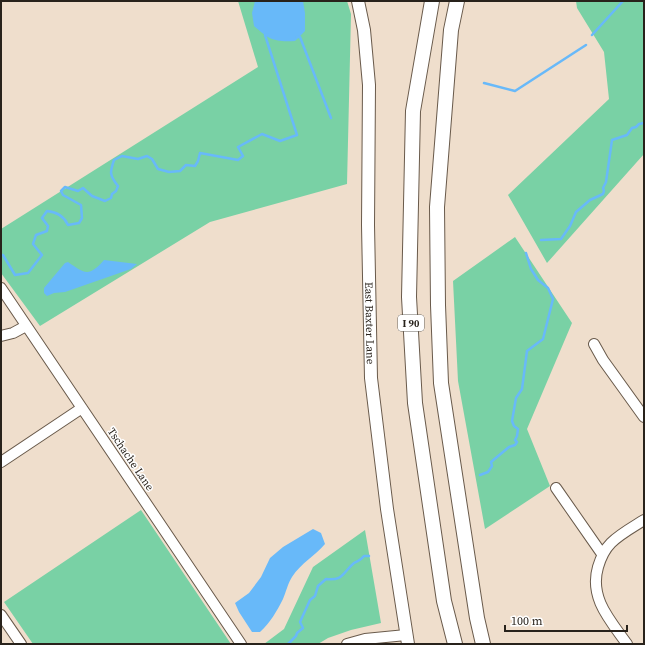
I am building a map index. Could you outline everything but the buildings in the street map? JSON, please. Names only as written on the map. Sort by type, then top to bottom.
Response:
[{"type":"highway","name":"I 90","points":[[432,1],[413,111],[409,296],[415,403],[444,602],[455,644]]},
{"type":"highway","name":"I 90","points":[[457,1],[451,30],[437,207],[438,305],[441,383],[477,618],[483,644]]},
{"type":"highway","points":[[466,545],[491,644]]},
{"type":"highway","points":[[444,602],[452,644]]},
{"type":"main road","name":"East Baxter Lane","points":[[358,1],[364,30],[369,86],[368,142],[371,378],[387,509],[407,639]]},
{"type":"street","name":"Tschache Lane","points":[[1,288],[241,644]]},
{"type":"street","points":[[1,336],[13,333],[26,326]]},
{"type":"street","points":[[594,344],[603,360],[644,417]]},
{"type":"street","points":[[1,462],[82,408]]},
{"type":"street","points":[[556,488],[602,554]]},
{"type":"street","points":[[627,644],[601,605],[596,593],[595,577],[602,554],[612,542],[644,520]]},
{"type":"street","points":[[1,615],[21,644]]},
{"type":"street","points":[[347,644],[365,639],[407,639]]},
{"type":"green space","points":[[238,1],[347,1],[351,14],[347,184],[210,222],[40,326],[1,273],[1,229],[258,67]]},
{"type":"green space","points":[[576,1],[644,1],[644,154],[547,263],[508,195],[609,99],[604,52],[577,8]]},
{"type":"green space","points":[[515,237],[572,323],[527,429],[550,486],[485,529],[458,381],[453,281]]},
{"type":"green space","points":[[141,510],[231,644],[33,644],[4,602]]},
{"type":"green space","points":[[365,530],[381,623],[351,630],[328,638],[318,644],[264,644],[284,629],[313,567]]},
{"type":"water","points":[[255,1],[303,1],[305,31],[295,41],[282,41],[268,37],[254,26],[252,13]]},
{"type":"water","points":[[104,260],[137,264],[131,269],[65,292],[54,293],[47,296],[44,293],[44,288],[65,263],[68,262],[87,272],[94,269]]},
{"type":"water","points":[[313,529],[321,533],[325,544],[292,577],[281,603],[267,625],[260,632],[252,632],[235,603],[249,593],[261,577],[270,558],[283,547]]},
{"type":"waterway","points":[[592,35],[623,1]]},
{"type":"waterway","points":[[1,255],[3,255],[15,275],[28,273],[42,255],[33,244],[36,235],[47,231],[48,226],[42,218],[47,211],[60,215],[68,225],[79,223],[82,218],[81,205],[63,195],[61,191],[65,187],[78,191],[83,188],[92,196],[105,201],[111,198],[118,186],[111,173],[114,160],[122,156],[138,159],[147,156],[152,159],[158,169],[169,172],[180,171],[186,165],[195,166],[200,153],[238,160],[243,156],[238,147],[262,134],[280,141],[297,135],[265,35],[268,35]]},
{"type":"waterway","points":[[297,37],[300,37],[331,118]]},
{"type":"waterway","points":[[484,83],[515,91],[586,45]]},
{"type":"waterway","points":[[541,240],[561,239],[570,226],[576,212],[590,200],[603,194],[612,140],[627,135],[632,128],[644,123]]},
{"type":"waterway","points":[[480,475],[488,472],[492,466],[491,462],[517,442],[515,440],[518,429],[514,426],[512,421],[516,398],[522,389],[527,351],[543,339],[553,299],[548,288],[538,280],[531,269],[526,253]]},
{"type":"waterway","points":[[288,644],[303,628],[300,622],[310,600],[315,596],[318,586],[326,579],[336,579],[340,577],[354,563],[364,556],[369,556]]}]
